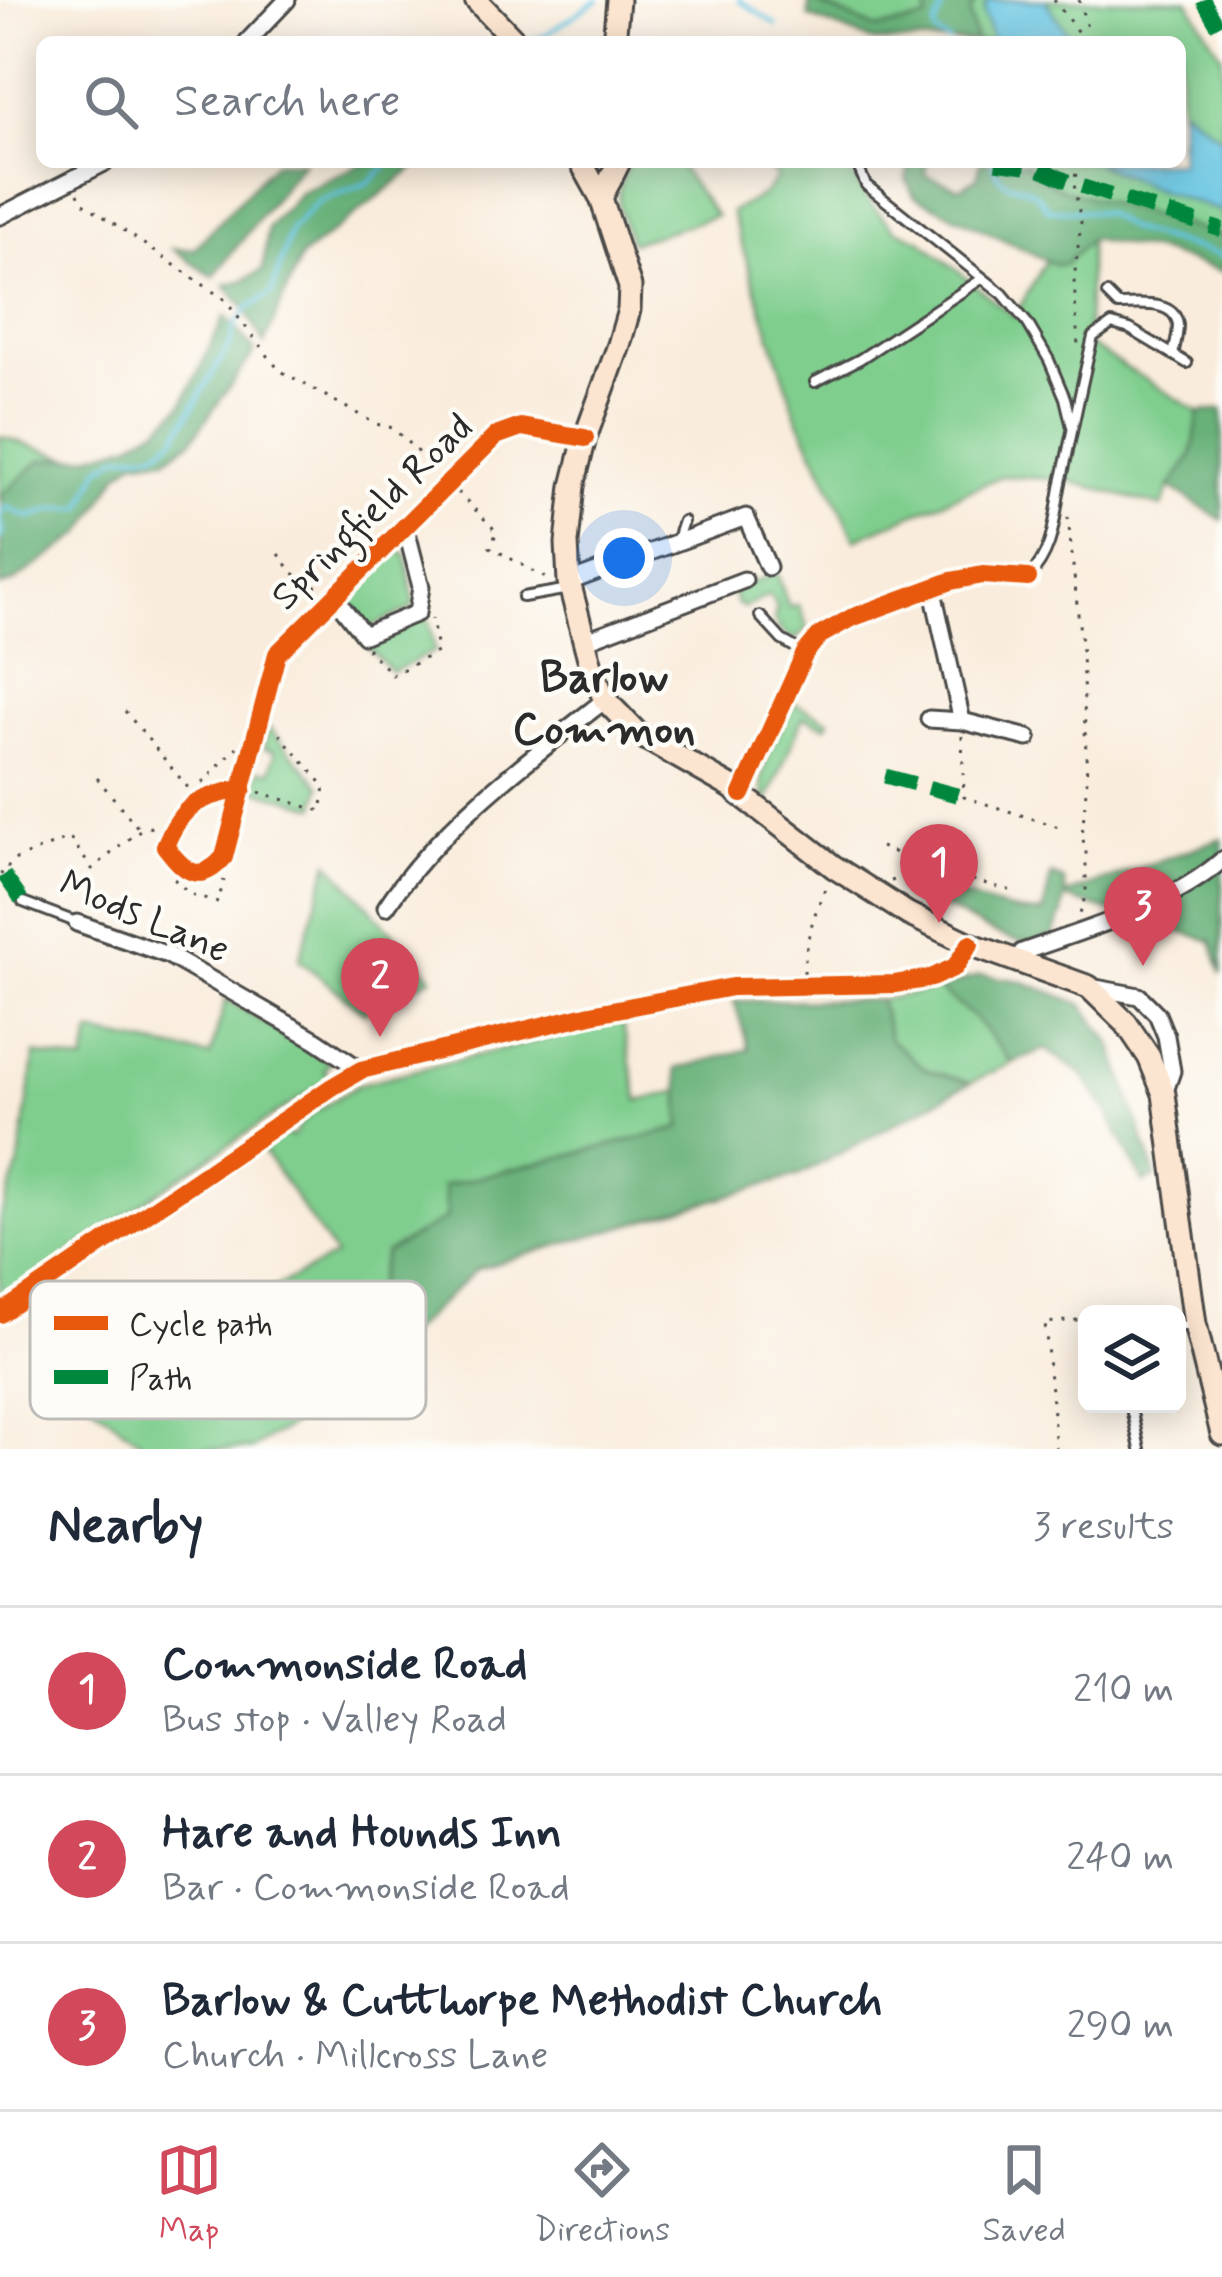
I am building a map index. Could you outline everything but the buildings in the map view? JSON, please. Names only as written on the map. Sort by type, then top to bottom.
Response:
[{"type":"main road","points":[[476,0],[510,36]]},
{"type":"main road","points":[[615,36],[618,2]]},
{"type":"main road","points":[[584,168],[601,198],[631,287],[620,345],[585,438],[573,486],[567,543],[570,585],[592,670],[605,700],[638,734],[742,794],[834,868],[970,944],[1089,987],[1126,1023],[1149,1058],[1164,1094],[1184,1305]]},
{"type":"main road","points":[[601,198],[616,168]]},
{"type":"main road","points":[[1186,1325],[1222,1434]]},
{"type":"street","points":[[254,36],[287,0]]},
{"type":"street","points":[[0,216],[95,168]]},
{"type":"street","name":"Springfield Road","points":[[175,825],[165,846],[182,868],[196,873],[212,870],[224,857],[277,654],[448,481],[508,430],[521,427],[585,438]]},
{"type":"street","points":[[570,585],[746,517],[768,567]]},
{"type":"street","name":"Springfield Road","points":[[334,597],[364,635],[417,614],[422,587],[405,525]]},
{"type":"street","points":[[742,794],[806,653],[819,635],[932,587],[982,575],[1028,578]]},
{"type":"street","points":[[584,640],[744,580]]},
{"type":"street","points":[[932,587],[962,721]]},
{"type":"street","points":[[386,907],[468,813],[605,700]]},
{"type":"street","points":[[928,719],[962,721],[1028,738]]},
{"type":"street","points":[[175,825],[197,800],[243,788]]},
{"type":"street","points":[[1018,962],[1022,952],[1118,918],[1188,884],[1222,860]]},
{"type":"street","name":"Mods Lane","points":[[77,923],[168,956],[361,1070]]},
{"type":"street","points":[[49,1281],[361,1070],[591,1014],[732,987],[895,984],[931,978],[955,967],[970,944]]},
{"type":"street","points":[[1089,987],[1138,996],[1157,1013],[1172,1071],[1164,1094]]},
{"type":"street","points":[[0,1314],[30,1294]]},
{"type":"lane","points":[[859,168],[866,185],[1004,294],[1049,360],[1073,432]]},
{"type":"lane","points":[[815,382],[860,359],[983,278]]},
{"type":"lane","points":[[1107,294],[1118,304],[1159,305],[1173,314],[1178,323],[1173,355]]},
{"type":"lane","points":[[1028,578],[1052,541],[1093,337],[1112,324],[1130,328],[1187,363]]},
{"type":"lane","points":[[675,543],[683,521]]},
{"type":"lane","points":[[523,597],[570,585]]},
{"type":"lane","points":[[760,616],[782,640],[806,653]]},
{"type":"lane","name":"Mods Lane","points":[[23,902],[77,923]]},
{"type":"lane","points":[[1132,1413],[1140,1449]]},
{"type":"path","points":[[1054,0],[1083,36]]},
{"type":"path","points":[[1079,0],[1087,36]]},
{"type":"path","points":[[1077,168],[1074,184],[1081,222],[1074,280],[1081,363],[1088,370]]},
{"type":"path","points":[[72,181],[81,201],[224,299],[279,370],[376,424],[393,428],[496,532],[490,547],[553,582],[570,585]]},
{"type":"path","points":[[1067,515],[1082,653],[1087,779],[1082,836],[1086,893],[1079,911],[1079,932]]},
{"type":"path","points":[[279,554],[293,573],[334,597]]},
{"type":"path","points":[[364,635],[364,646],[392,675],[435,654],[430,609],[418,604]]},
{"type":"path","points":[[125,711],[192,793],[261,718],[325,787],[321,811],[243,788]]},
{"type":"path","points":[[962,721],[964,796],[1058,827]]},
{"type":"path","points":[[97,778],[140,830]]},
{"type":"path","points":[[0,873],[4,875],[11,862],[70,838],[92,869],[140,830],[175,825]]},
{"type":"path","points":[[881,847],[937,870],[1012,890]]},
{"type":"path","points":[[804,987],[805,951],[815,911],[834,868]]},
{"type":"path","points":[[878,895],[887,882],[937,870]]},
{"type":"path","points":[[1056,1449],[1046,1323],[1078,1320]]},
{"type":"green space","points":[[809,0],[877,29],[927,19],[926,0],[976,0],[970,14],[975,36],[859,36],[809,17]]},
{"type":"green space","points":[[811,0],[926,0],[928,19],[877,29]]},
{"type":"green space","points":[[976,0],[1188,0],[1222,56],[1222,236],[1062,189],[1029,168],[1186,168],[1186,36],[975,36],[970,14]]},
{"type":"green space","points":[[269,168],[298,168],[213,277],[173,249],[194,249]]},
{"type":"green space","points":[[353,168],[414,168],[301,257],[264,344],[242,304],[225,285],[263,270],[268,227],[301,192]]},
{"type":"green space","points":[[628,168],[680,168],[716,216],[631,243],[619,202]]},
{"type":"green space","points":[[767,168],[848,168],[871,204],[895,229],[920,240],[1014,317],[1047,259],[1065,264],[1089,239],[1087,344],[1199,412],[1192,455],[1162,507],[1066,480],[1002,476],[855,539],[796,414],[731,212],[764,194],[777,177]]},
{"type":"green space","points":[[909,168],[926,168],[926,175],[960,188],[978,176],[979,168],[1029,168],[1062,189],[1222,236],[1222,272],[1161,252],[1090,239],[1065,264],[1056,265],[914,196],[906,179]]},
{"type":"green space","points":[[225,316],[255,351],[191,441],[167,458],[135,460],[118,475],[83,533],[0,587],[2,495],[41,460],[88,456],[130,444],[160,426],[183,403]]},
{"type":"green space","points":[[1222,410],[1222,520],[1170,487],[1192,455],[1199,412]]},
{"type":"green space","points":[[0,436],[71,458],[41,460],[0,499]]},
{"type":"green space","points":[[397,548],[406,554],[414,602],[411,609],[369,627],[347,603],[348,594]]},
{"type":"green space","points":[[777,573],[789,608],[799,605],[808,628],[795,640],[776,624],[777,608],[769,595],[745,608],[737,604],[732,590]]},
{"type":"green space","points":[[426,608],[435,651],[392,672],[367,642],[408,627]]},
{"type":"green space","points":[[794,703],[829,720],[826,726],[803,717],[766,800],[764,769]]},
{"type":"green space","points":[[268,727],[321,786],[316,807],[251,789],[259,770],[271,771],[275,751],[263,748]]},
{"type":"green space","points":[[1222,838],[1222,974],[1212,941],[1065,898],[1054,935],[1036,942],[982,928],[929,899],[926,882],[998,907],[1043,913],[1051,875],[1064,880],[1065,895]]},
{"type":"green space","points":[[329,862],[432,977],[364,1012],[299,960]]},
{"type":"green space","points":[[981,975],[1021,981],[1082,1004],[1112,1044],[1156,1177],[1144,1183],[1081,1073],[1045,1049],[1012,1063],[976,1019],[938,989]]},
{"type":"green space","points":[[938,989],[976,1019],[1012,1063],[970,1083],[927,1070],[890,1040],[880,1000]]},
{"type":"green space","points":[[226,999],[330,1063],[324,1071],[331,1078],[0,1302],[0,1217],[18,1168],[35,1054],[84,1063],[91,1033],[210,1056]]},
{"type":"green space","points":[[880,1000],[890,1040],[927,1070],[970,1083],[800,1175],[477,1269],[426,1317],[426,1281],[378,1281],[385,1253],[447,1218],[443,1186],[681,1128],[676,1069],[749,1049],[734,1001]]},
{"type":"green space","points":[[622,1020],[639,1101],[680,1091],[681,1128],[444,1186],[447,1218],[385,1253],[378,1281],[287,1281],[335,1256],[262,1149],[283,1134],[291,1137],[314,1112],[360,1084]]},
{"type":"green space","points":[[112,1419],[302,1419],[251,1449],[150,1449]]},
{"type":"water","points":[[987,0],[1045,0],[1070,36],[991,36],[984,12]]},
{"type":"water","points":[[1186,111],[1222,138],[1222,212],[1107,168],[1186,168]]},
{"type":"waterway","points":[[544,36],[598,0]]},
{"type":"waterway","points":[[739,0],[776,25]]},
{"type":"waterway","points":[[939,36],[935,27],[946,0]]},
{"type":"waterway","points":[[0,516],[6,507],[29,517],[54,509],[82,508],[100,468],[119,456],[156,452],[176,436],[230,344],[235,325],[247,309],[272,293],[291,229],[319,201],[370,182],[384,168]]},
{"type":"waterway","points":[[995,168],[1005,182],[1033,192],[1048,209],[1105,213],[1129,229],[1222,256]]},
{"type":"waterway","points":[[0,519],[0,538]]},
{"type":"marked path","points":[[1203,0],[1222,33]]},
{"type":"marked path","points":[[1039,168],[1074,184],[1222,230]]},
{"type":"marked path","points":[[885,776],[964,797]]},
{"type":"marked path","points":[[4,875],[23,902]]},
{"type":"cycle path","points":[[243,788],[228,792],[215,795],[204,799],[179,819],[165,846],[185,868],[207,871],[224,857],[277,654],[496,436],[521,427],[585,438]]},
{"type":"cycle path","points":[[742,794],[805,653],[819,636],[851,618],[951,581],[983,575],[1028,578]]},
{"type":"cycle path","points":[[48,1281],[361,1070],[591,1014],[732,987],[895,984],[931,978],[955,967],[970,944]]},
{"type":"cycle path","points":[[0,1314],[30,1293]]},
{"type":"place","name":"Commonside Road","points":[[939,923]]},
{"type":"place","name":"Barlow & Cutthorpe Methodist Church","points":[[1143,966]]},
{"type":"place","name":"Hare and Hounds Inn","points":[[380,1037]]},
{"type":"district","name":"Barlow Common","points":[[604,704]]}]
